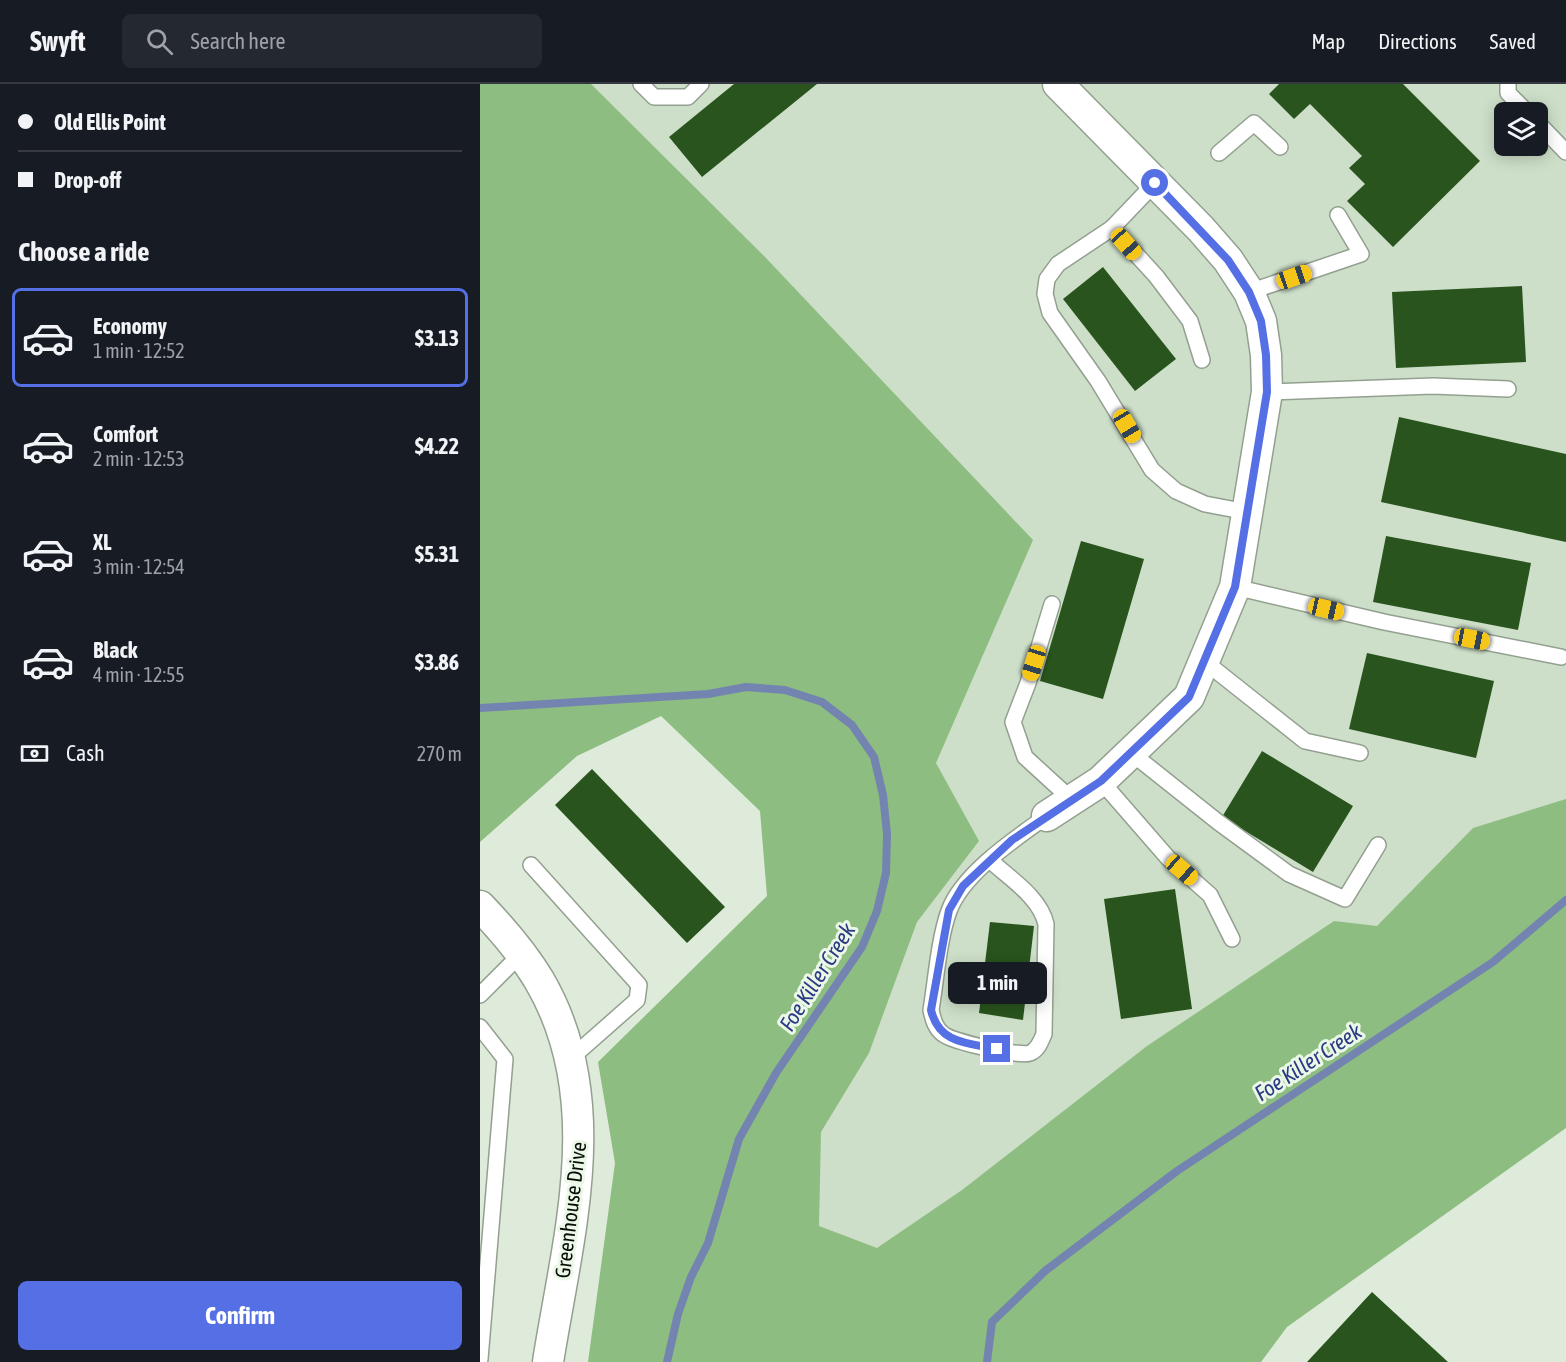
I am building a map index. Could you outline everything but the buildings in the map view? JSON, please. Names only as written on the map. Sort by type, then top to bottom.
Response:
[{"type":"street","points":[[1047,816],[1101,781],[1189,697],[1235,587],[1267,392],[1266,355],[1261,321],[1249,292],[1228,260],[1201,229],[1155,183],[1069,88]]},
{"type":"street","name":"Greenhouse Drive","points":[[480,906],[521,954],[540,981],[560,1024],[570,1059],[580,1128],[577,1176],[548,1362]]},
{"type":"lane","points":[[641,84],[654,97],[688,97],[701,84]]},
{"type":"lane","points":[[1508,84],[1508,93],[1517,102]]},
{"type":"lane","points":[[1219,153],[1254,123],[1280,147]]},
{"type":"lane","points":[[1548,133],[1566,152]]},
{"type":"lane","points":[[1155,183],[1112,228],[1058,264],[1047,279],[1045,294],[1050,313],[1098,381],[1152,470],[1176,491],[1205,504],[1247,513]]},
{"type":"lane","points":[[1249,292],[1360,254],[1338,215]]},
{"type":"lane","points":[[1112,228],[1156,276],[1190,321],[1202,360]]},
{"type":"lane","points":[[1267,392],[1433,386],[1508,389]]},
{"type":"lane","points":[[1235,587],[1384,622],[1561,657]]},
{"type":"lane","points":[[1052,604],[1028,683],[1013,722],[1024,757],[1072,800]]},
{"type":"lane","points":[[1204,661],[1305,741],[1360,753]]},
{"type":"lane","points":[[1130,752],[1218,822],[1289,874],[1345,899],[1378,845]]},
{"type":"lane","points":[[1101,781],[1168,858],[1210,895],[1232,939]]},
{"type":"lane","points":[[991,861],[1032,898],[1043,912],[1046,924],[1044,1034],[1040,1045],[1030,1053],[1018,1054],[944,1035],[934,1023],[931,1010],[949,910],[963,886],[1012,840],[1047,816]]},
{"type":"lane","points":[[531,865],[639,985],[637,1000],[570,1059]]},
{"type":"lane","points":[[480,995],[521,954]]},
{"type":"lane","points":[[480,1027],[505,1059],[480,1359]]},
{"type":"shaded area","points":[[480,84],[1566,84],[1566,932],[684,1362],[853,849]]},
{"type":"green space","points":[[480,84],[591,84],[765,257],[1033,540],[936,763],[979,841],[917,922],[869,1053],[821,1132],[819,1226],[877,1248],[962,1190],[1147,1046],[1334,921],[1377,926],[1473,828],[1566,799],[1566,1128],[1287,1327],[1261,1362],[588,1362],[615,1163],[598,1062],[767,896],[760,811],[661,716],[577,756],[480,842]]},
{"type":"waterway","name":"Foe Killer Creek","points":[[480,708],[708,694],[746,687],[785,690],[822,702],[852,725],[874,757],[883,795],[887,834],[886,873],[877,911],[862,947],[776,1073],[739,1139],[708,1243],[691,1277],[678,1314],[667,1362]]},
{"type":"waterway","name":"Foe Killer Creek","points":[[987,1362],[992,1322],[1045,1271],[1177,1171],[1493,962],[1566,900]]},
{"type":"route","points":[[997,1049],[944,1035],[934,1023],[931,1010],[949,910],[963,886],[1012,840],[1101,781],[1189,697],[1235,587],[1267,392],[1266,355],[1261,321],[1249,292],[1228,260],[1155,183]]}]
